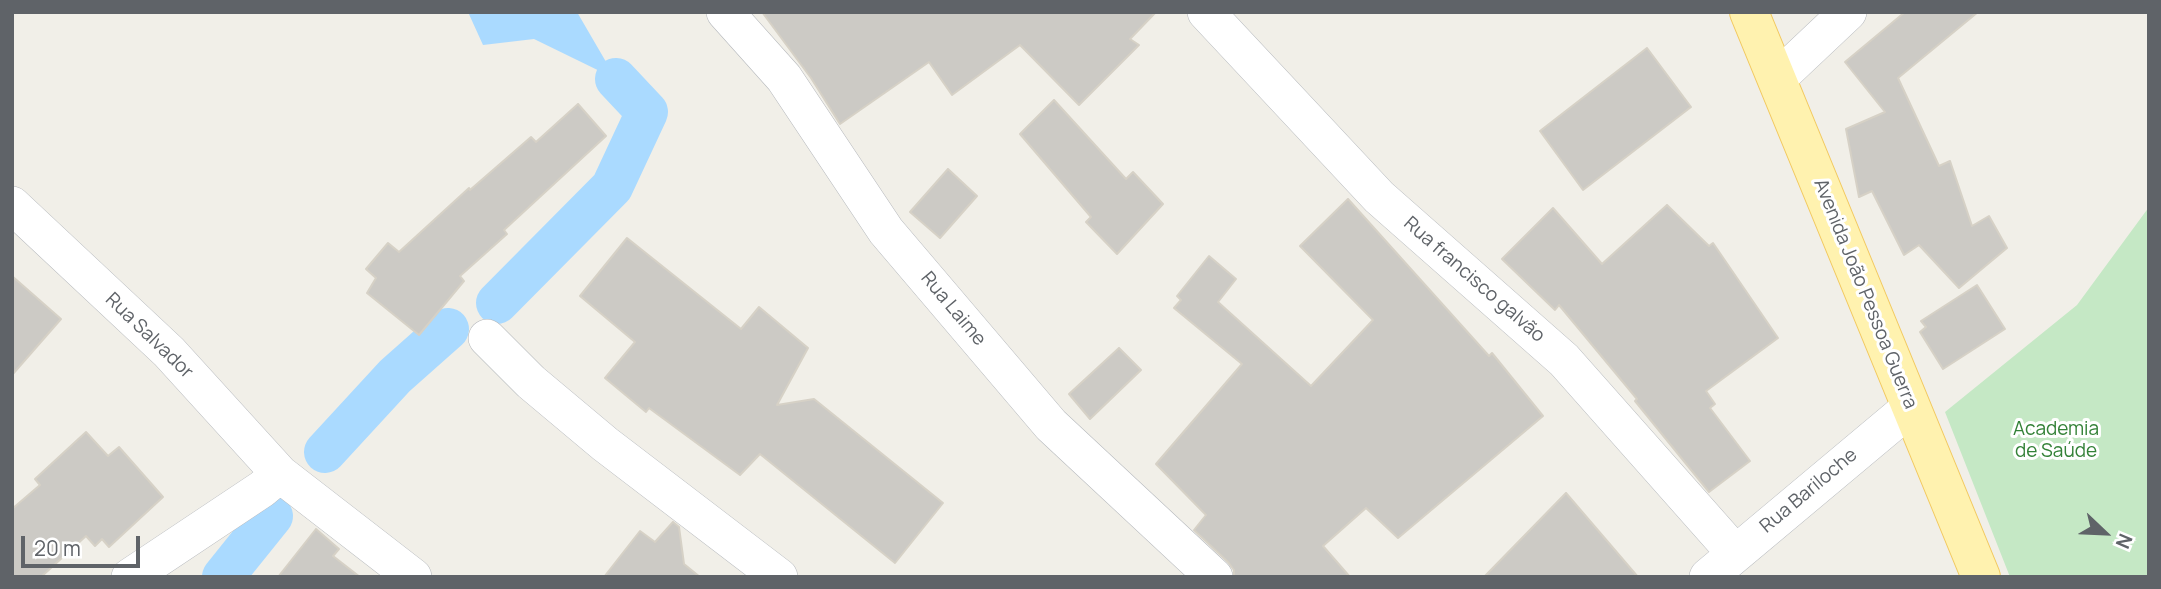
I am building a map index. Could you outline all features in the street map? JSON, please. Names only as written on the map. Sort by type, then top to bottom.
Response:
[{"type":"main road","name":"Avenida João Pessoa Guerra","points":[[1749,12],[1981,577]]},
{"type":"street","name":"Rua Laime","points":[[725,12],[784,78],[886,231],[1051,425],[1196,571]]},
{"type":"street","name":"Rua francisco galvão","points":[[1206,12],[1379,197],[1564,360],[1721,565]]},
{"type":"street","points":[[1778,78],[1848,12]]},
{"type":"street","name":"Rua Salvador","points":[[12,205],[169,352],[280,474]]},
{"type":"street","points":[[487,338],[531,382],[605,444],[779,577]]},
{"type":"street","name":"Rua Bariloche","points":[[1721,565],[1911,407]]},
{"type":"street","points":[[130,577],[262,489],[280,474],[413,577]]},
{"type":"green space","name":"Academia de Saúde","points":[[2149,207],[2149,577],[2010,577],[1945,412],[2077,305]]},
{"type":"water","points":[[468,12],[577,12],[616,79],[534,39],[483,45]]},
{"type":"building","points":[[762,12],[1156,12],[1130,39],[1139,45],[1079,105],[1020,45],[952,95],[929,62],[840,124],[811,78]]},
{"type":"building","points":[[1905,12],[1978,12],[1898,78],[1939,166],[1950,161],[1972,226],[1989,216],[2007,248],[1959,288],[1919,245],[1904,255],[1872,191],[1859,197],[1846,129],[1885,112],[1845,62]]},
{"type":"building","points":[[1647,48],[1691,107],[1583,190],[1540,131]]},
{"type":"building","points":[[1054,100],[1126,179],[1133,172],[1163,204],[1117,254],[1086,222],[1091,217],[1020,134]]},
{"type":"building","points":[[578,104],[606,136],[504,230],[507,234],[460,276],[464,281],[419,335],[367,293],[376,278],[366,269],[388,243],[399,252],[469,188],[470,190],[531,137],[536,142]]},
{"type":"building","points":[[948,169],[977,196],[940,238],[910,212]]},
{"type":"building","points":[[1348,199],[1489,356],[1492,353],[1543,416],[1398,538],[1366,508],[1323,546],[1350,577],[1234,577],[1234,570],[1228,562],[1194,530],[1206,515],[1156,464],[1242,364],[1174,308],[1181,300],[1177,296],[1209,256],[1236,279],[1218,302],[1311,386],[1373,320],[1300,246]]},
{"type":"building","points":[[1667,205],[1709,246],[1713,243],[1778,338],[1706,391],[1715,404],[1710,408],[1750,461],[1709,492],[1559,305],[1555,310],[1502,259],[1553,208],[1602,264]]},
{"type":"building","points":[[627,238],[741,329],[759,307],[808,348],[777,405],[814,399],[943,503],[895,563],[760,454],[740,475],[649,408],[646,412],[605,378],[635,342],[580,296]]},
{"type":"building","points":[[12,276],[61,319],[12,375]]},
{"type":"building","points":[[1977,285],[2005,329],[1943,369],[1920,332],[1926,327],[1921,321]]},
{"type":"building","points":[[1119,348],[1141,370],[1090,419],[1069,394]]},
{"type":"building","points":[[86,432],[108,456],[119,447],[163,497],[109,547],[102,539],[95,546],[86,536],[41,577],[12,577],[12,509],[40,485],[35,479]]},
{"type":"building","points":[[1566,493],[1638,577],[1484,577]]},
{"type":"building","points":[[673,522],[679,527],[684,564],[700,577],[604,577],[640,531],[655,542]]},
{"type":"building","points":[[316,529],[339,549],[333,556],[360,577],[278,577]]},
{"type":"waterway","points":[[497,303],[612,187],[647,112],[616,79]]},
{"type":"waterway","points":[[325,452],[395,376],[448,329]]},
{"type":"waterway","points":[[223,577],[272,516]]}]
